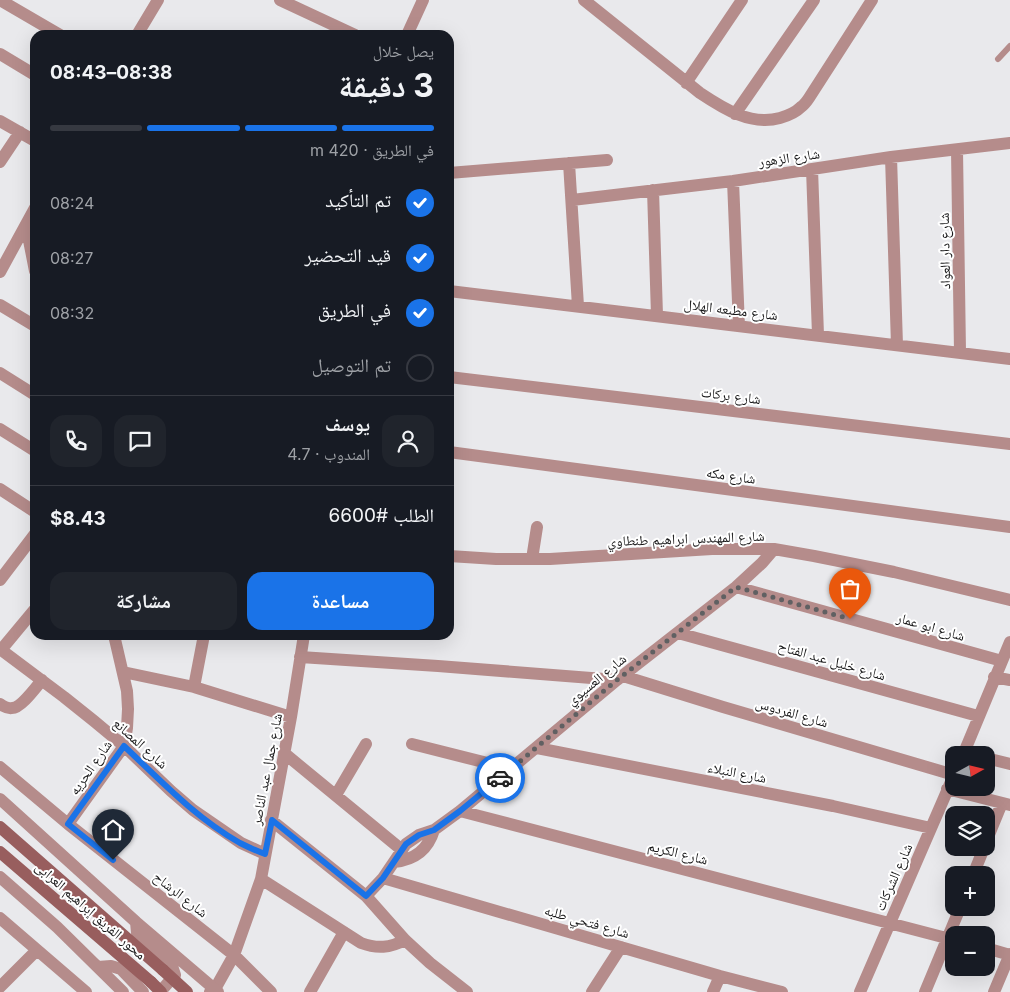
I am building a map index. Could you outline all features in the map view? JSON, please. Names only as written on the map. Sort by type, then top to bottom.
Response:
[{"type":"main road","name":"محور الفريق إبراهيم العرابى","points":[[0,827],[187,992]]},
{"type":"main road","name":"محور الفريق إبراهيم العرابى","points":[[0,852],[147,987],[161,992]]},
{"type":"street","points":[[0,0],[51,30]]},
{"type":"street","points":[[140,30],[158,0]]},
{"type":"street","points":[[280,0],[344,30]]},
{"type":"street","points":[[409,30],[423,0]]},
{"type":"street","points":[[584,0],[686,83],[713,102],[735,114],[757,120],[772,120],[787,116],[801,108],[868,2]]},
{"type":"street","points":[[686,83],[742,0]]},
{"type":"street","points":[[735,114],[814,0]]},
{"type":"street","points":[[0,54],[30,72]]},
{"type":"street","points":[[0,121],[30,139]]},
{"type":"street","points":[[0,162],[20,132]]},
{"type":"street","name":"شارع الزهور","points":[[572,200],[733,181],[892,157],[1010,143]]},
{"type":"street","name":"شارع دار العواد","points":[[957,150],[960,352]]},
{"type":"street","points":[[892,157],[897,345]]},
{"type":"street","points":[[454,173],[607,160]]},
{"type":"street","points":[[569,163],[578,306]]},
{"type":"street","points":[[812,169],[818,335]]},
{"type":"street","points":[[733,181],[739,326]]},
{"type":"street","points":[[653,190],[657,315]]},
{"type":"street","points":[[0,272],[30,217]]},
{"type":"street","points":[[26,225],[30,245]]},
{"type":"street","name":"شارع مطبعه الهلال","points":[[454,291],[1010,359]]},
{"type":"street","points":[[0,305],[30,323]]},
{"type":"street","points":[[0,373],[30,392]]},
{"type":"street","name":"شارع بركات","points":[[454,378],[1010,444]]},
{"type":"street","points":[[0,429],[30,447]]},
{"type":"street","name":"شارع مكه","points":[[454,453],[1010,527]]},
{"type":"street","points":[[2,494],[30,509]]},
{"type":"street","points":[[532,559],[536,527]]},
{"type":"street","points":[[0,580],[30,541]]},
{"type":"street","name":"شارع المهندس ابراهيم طنطاوي","points":[[454,556],[532,559],[712,549],[774,549],[894,572],[1010,600]]},
{"type":"street","name":"شارع العسيوي","points":[[366,896],[383,878],[412,839],[434,830],[460,811],[620,678],[736,587],[774,549]]},
{"type":"street","name":"شارع ابو عمار","points":[[736,587],[1002,661]]},
{"type":"street","points":[[1,650],[30,615]]},
{"type":"street","name":"شارع خليل عبد الفتاح","points":[[678,633],[978,716]]},
{"type":"street","name":"شارع الحريه","points":[[68,824],[124,746],[127,728],[127,691],[115,640]]},
{"type":"street","points":[[194,687],[203,640]]},
{"type":"street","name":"شارع جمال عبد الناصر","points":[[214,991],[234,956],[261,879],[303,640]]},
{"type":"street","points":[[970,746],[978,716],[1010,642]]},
{"type":"street","name":"شارع المصانع","points":[[1,650],[94,721],[193,810],[241,843],[265,854]]},
{"type":"street","name":"شارع الفردوس","points":[[300,657],[620,678],[945,772]]},
{"type":"street","points":[[124,672],[194,687],[291,717]]},
{"type":"street","points":[[994,677],[1010,680]]},
{"type":"street","points":[[0,704],[3,707],[12,708],[19,706],[42,680]]},
{"type":"street","points":[[336,795],[366,744]]},
{"type":"street","points":[[412,744],[511,769]]},
{"type":"street","name":"شارع النبلاء","points":[[537,748],[833,806],[931,828]]},
{"type":"street","points":[[284,753],[402,850]]},
{"type":"street","points":[[995,760],[1010,764]]},
{"type":"street","name":"شارع الرشاح","points":[[0,767],[68,824],[234,956],[271,992]]},
{"type":"street","name":"شارع الشركات","points":[[860,992],[945,796]]},
{"type":"street","points":[[973,796],[1006,804],[995,825]]},
{"type":"street","points":[[0,799],[214,991]]},
{"type":"street","name":"شارع الكريم","points":[[460,811],[945,937]]},
{"type":"street","points":[[272,820],[366,896],[405,940],[467,992]]},
{"type":"street","name":"شارع العسيوي","points":[[394,862],[403,861],[419,853],[426,847],[434,830]]},
{"type":"street","points":[[0,877],[57,927],[123,992]]},
{"type":"street","name":"شارع فتحي طلبه","points":[[383,878],[720,976],[782,992]]},
{"type":"street","points":[[261,879],[361,943],[371,947],[383,948],[405,940]]},
{"type":"street","points":[[0,918],[86,992]]},
{"type":"street","points":[[136,922],[138,933],[142,940],[174,969],[175,975],[161,992]]},
{"type":"street","points":[[310,992],[344,932]]},
{"type":"street","points":[[592,992],[621,947]]},
{"type":"street","points":[[0,987],[37,950]]},
{"type":"street","points":[[994,992],[1010,954],[995,950]]},
{"type":"street","points":[[925,992],[945,951]]},
{"type":"street","points":[[98,968],[111,966],[121,969],[147,987]]},
{"type":"street","points":[[713,992],[720,976]]},
{"type":"lane","points":[[998,59],[1010,46]]},
{"type":"way so far","points":[[500,778],[617,680],[736,587],[850,619]]},
{"type":"route","points":[[113,860],[68,824],[124,746],[170,791],[216,827],[241,843],[265,854],[272,820],[366,896],[383,878],[406,844],[419,835],[434,830],[500,778]]}]
